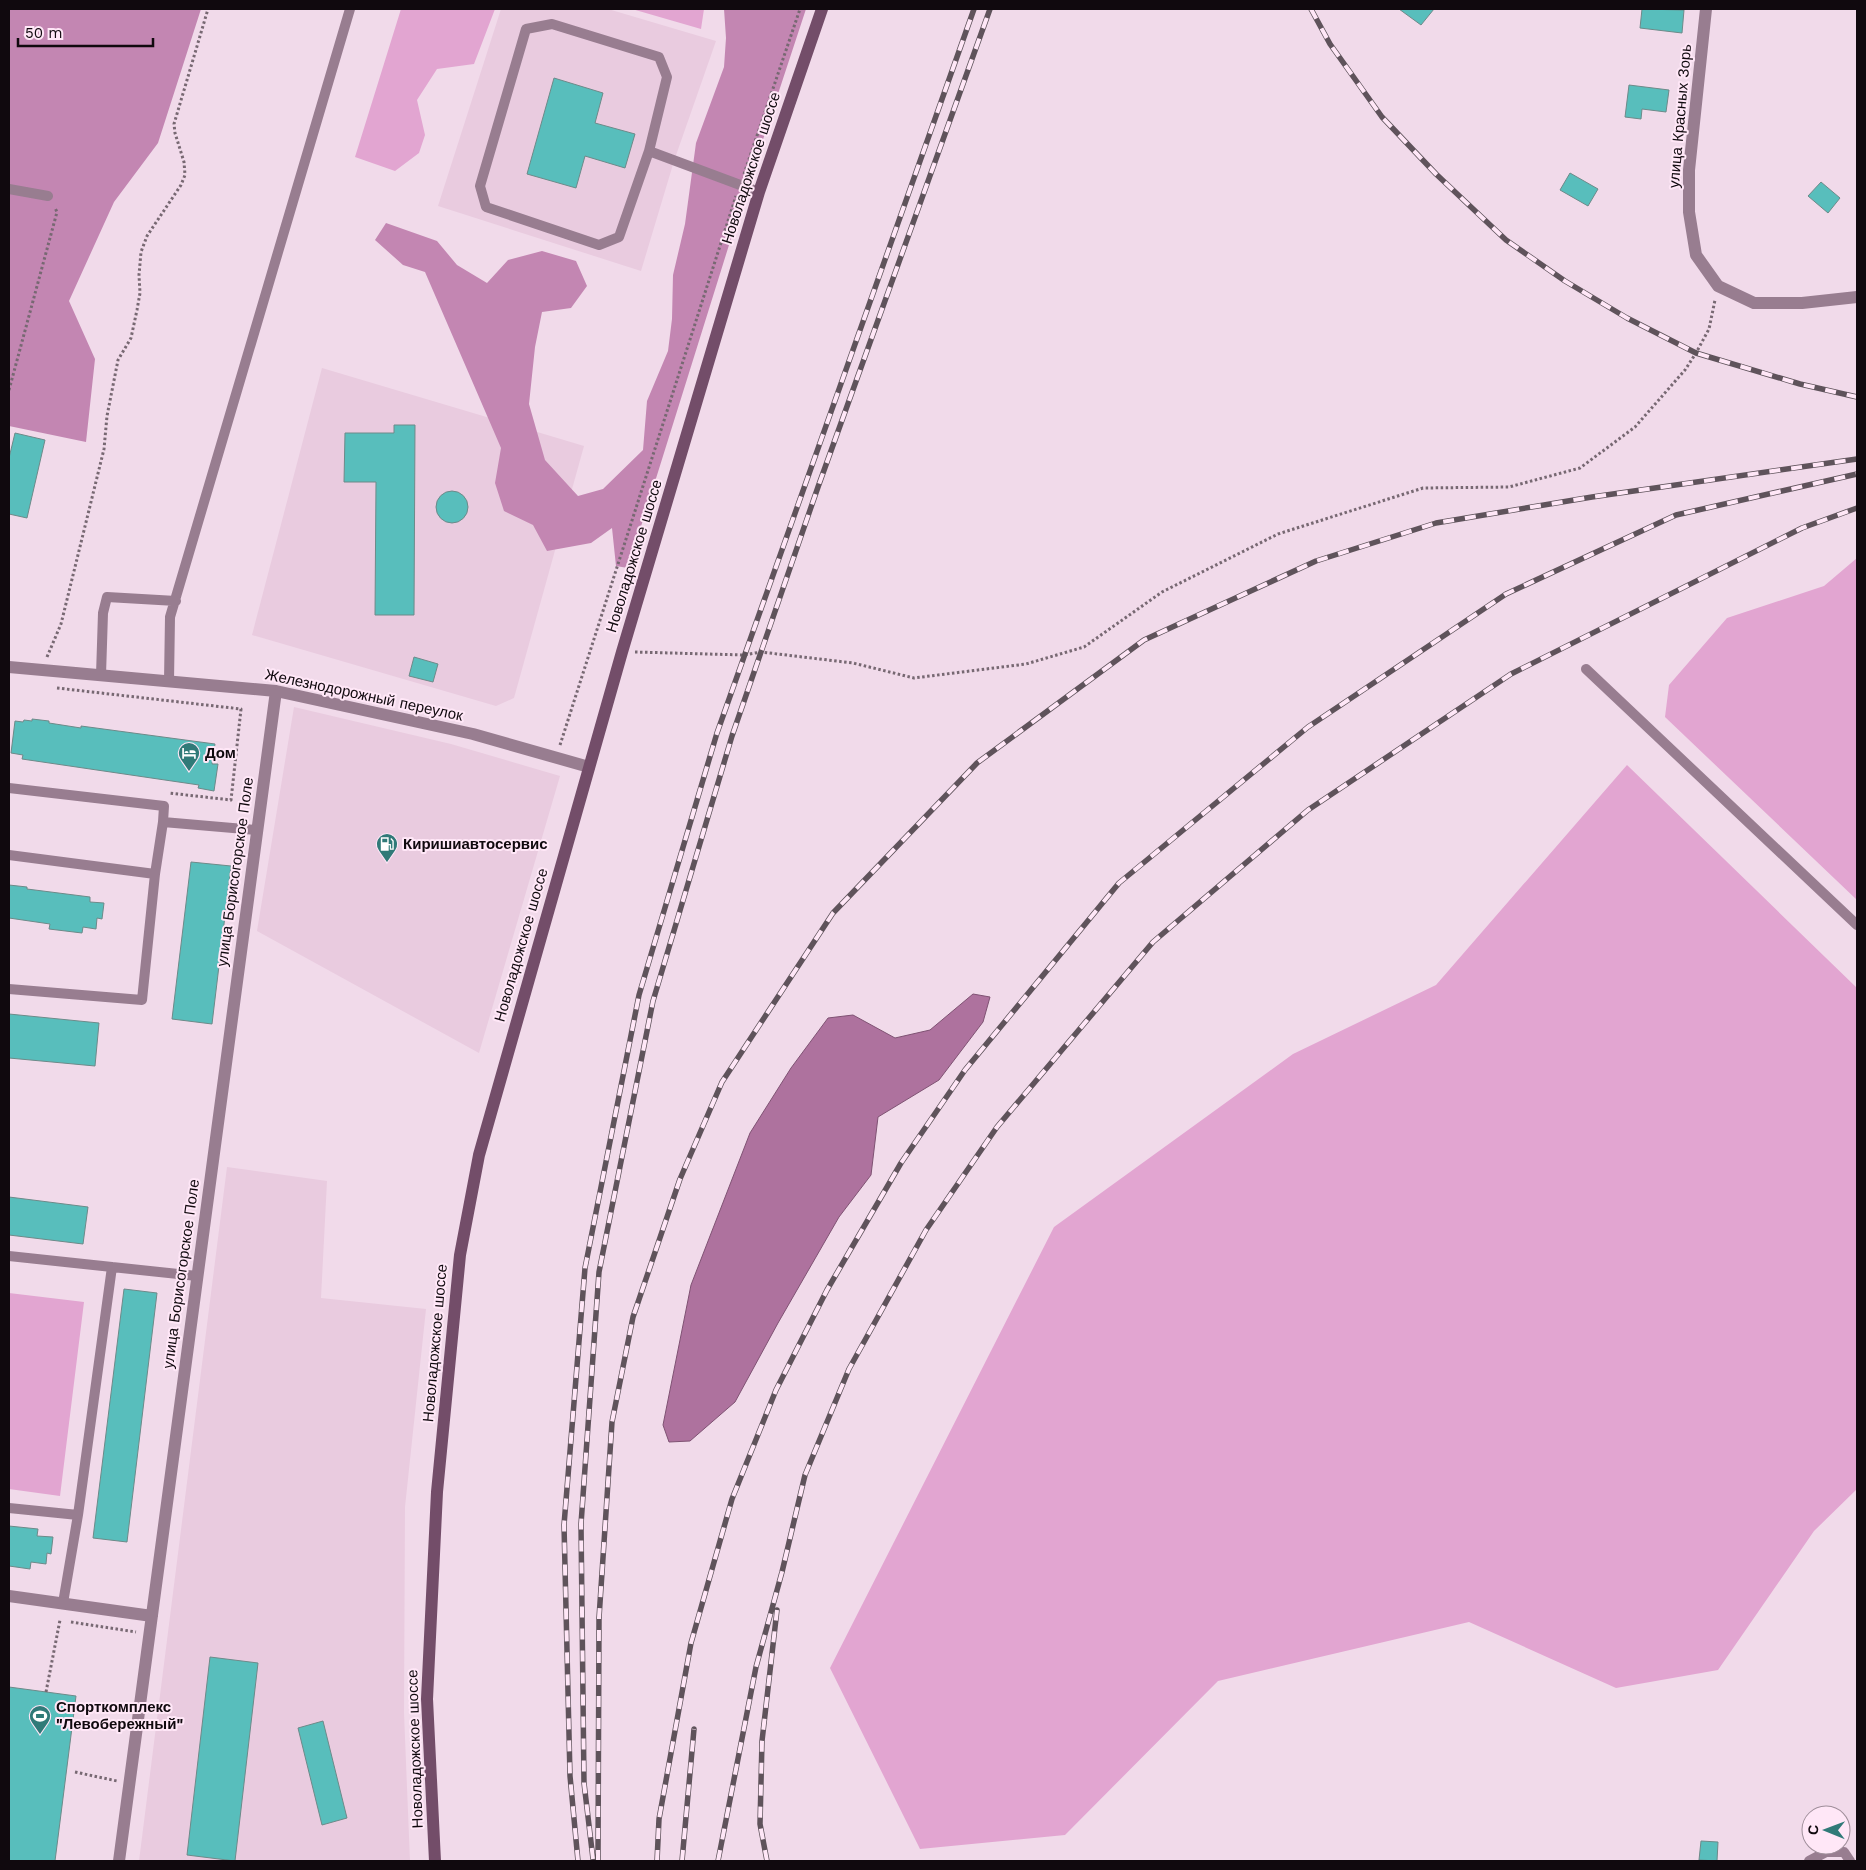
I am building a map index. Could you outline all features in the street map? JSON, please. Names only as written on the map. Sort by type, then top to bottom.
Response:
[{"type":"main road","name":"Новоладожское шоссе","points":[[435,1861],[428,1689],[437,1492],[460,1255],[479,1155],[622,652],[758,192],[822,9]]},
{"type":"street","name":"улица Красных Зорь","points":[[1706,9],[1688,170],[1689,212],[1696,255],[1718,286],[1754,303],[1802,303],[1857,297]]},
{"type":"street","name":"Железнодорожный переулок","points":[[9,667],[276,691],[473,734],[589,767]]},
{"type":"street","name":"улица Борисогорское Поле","points":[[119,1861],[276,691]]},
{"type":"street","points":[[9,1596],[152,1616]]},
{"type":"lane","points":[[169,681],[170,618],[350,9]]},
{"type":"lane","points":[[552,24],[659,58],[666,77],[649,151],[619,237],[599,245],[486,207],[480,186],[526,29],[552,24]]},
{"type":"lane","points":[[649,151],[758,192]]},
{"type":"lane","points":[[9,189],[48,196]]},
{"type":"lane","points":[[101,675],[103,613],[106,597],[176,600]]},
{"type":"lane","points":[[1586,669],[1857,925]]},
{"type":"lane","points":[[9,788],[164,806],[142,1000],[9,989]]},
{"type":"lane","points":[[163,822],[257,830]]},
{"type":"lane","points":[[9,855],[155,874]]},
{"type":"lane","points":[[9,1256],[197,1276]]},
{"type":"lane","points":[[64,1604],[112,1267]]},
{"type":"lane","points":[[9,1508],[78,1515]]},
{"type":"lane","points":[[1809,1861],[1826,1852],[1844,1852],[1850,1861]]},
{"type":"path","points":[[43,670],[61,624],[104,449],[107,416],[118,360],[131,338],[140,293],[141,252],[147,236],[181,185],[184,175],[184,162],[174,124],[208,9]]},
{"type":"path","points":[[556,757],[740,185],[800,9]]},
{"type":"path","points":[[9,390],[56,212],[48,196]]},
{"type":"path","points":[[622,652],[744,655],[761,652],[853,663],[914,678],[1026,664],[1084,648],[1162,592],[1278,534],[1423,488],[1508,487],[1580,468],[1635,427],[1685,370],[1709,329],[1718,286]]},
{"type":"path","points":[[48,687],[241,710],[231,800],[163,792]]},
{"type":"path","points":[[52,1619],[149,1634]]},
{"type":"path","points":[[46,1692],[60,1620]]},
{"type":"path","points":[[75,1772],[130,1783]]},
{"type":"shaded area","points":[[9,9],[201,9],[158,143],[114,202],[69,301],[95,359],[86,442],[9,426]]},
{"type":"shaded area","points":[[401,9],[495,9],[474,64],[437,69],[417,100],[425,135],[419,153],[395,171],[355,157]]},
{"type":"shaded area","points":[[501,9],[608,9],[716,41],[674,161],[641,271],[438,206]]},
{"type":"shaded area","points":[[632,9],[704,9],[701,29]]},
{"type":"shaded area","points":[[724,9],[806,9],[744,197],[628,568],[616,566],[612,528],[591,543],[547,551],[533,525],[504,511],[495,483],[501,448],[425,272],[403,265],[375,240],[386,223],[437,241],[457,265],[487,283],[508,260],[542,251],[576,261],[587,286],[571,308],[542,312],[535,347],[529,404],[545,460],[578,496],[603,489],[643,450],[647,401],[668,351],[672,319],[673,275],[685,224],[696,143],[724,67],[726,38]]},
{"type":"shaded area","points":[[322,368],[584,446],[514,698],[496,706],[252,635]]},
{"type":"shaded area","points":[[1857,558],[1857,900],[1665,717],[1669,685],[1727,618],[1824,586]]},
{"type":"shaded area","points":[[294,707],[451,744],[560,776],[479,1053],[257,931]]},
{"type":"shaded area","points":[[1627,765],[1857,988],[1857,1489],[1814,1531],[1718,1670],[1616,1688],[1469,1622],[1218,1681],[1065,1835],[920,1849],[830,1668],[1054,1227],[1293,1054],[1436,985]]},
{"type":"shaded area","points":[[973,994],[990,997],[983,1022],[939,1080],[878,1117],[871,1175],[839,1217],[735,1402],[690,1441],[669,1442],[663,1425],[691,1285],[750,1133],[791,1068],[828,1018],[853,1015],[895,1038],[930,1030]]},
{"type":"shaded area","points":[[227,1167],[327,1181],[321,1298],[426,1309],[405,1507],[404,1713],[410,1861],[139,1861]]},
{"type":"shaded area","points":[[9,1293],[84,1302],[60,1496],[9,1489]]},
{"type":"building","points":[[1399,9],[1434,9],[1421,25]]},
{"type":"building","points":[[1642,9],[1684,10],[1682,33],[1640,28]]},
{"type":"building","points":[[554,78],[603,93],[595,123],[635,134],[625,168],[585,156],[576,188],[527,174]]},
{"type":"building","points":[[1629,85],[1669,90],[1666,112],[1642,109],[1641,119],[1625,117]]},
{"type":"building","points":[[1570,173],[1598,189],[1588,206],[1560,190]]},
{"type":"building","points":[[1821,182],[1840,198],[1828,213],[1808,196]]},
{"type":"building","points":[[394,425],[415,425],[414,615],[375,615],[376,482],[344,482],[345,433],[394,433]]},
{"type":"building","points":[[15,433],[45,440],[27,518],[9,514],[9,458]]},
{"type":"building","points":[[452,491],[464,495],[468,507],[464,519],[452,523],[440,519],[436,507],[440,495]]},
{"type":"building","points":[[414,657],[438,664],[433,682],[409,676]]},
{"type":"building","points":[[32,719],[81,728],[81,726],[215,744],[212,764],[218,764],[214,791],[198,788],[199,785],[22,759],[23,755],[11,753],[15,721],[32,721]]},
{"type":"building","points":[[191,862],[231,866],[212,1024],[172,1019]]},
{"type":"building","points":[[9,885],[90,897],[90,902],[104,903],[102,919],[97,918],[96,929],[83,927],[82,933],[49,929],[50,924],[9,918]]},
{"type":"building","points":[[9,1014],[99,1023],[95,1066],[9,1058]]},
{"type":"building","points":[[9,1197],[88,1207],[83,1244],[9,1235]]},
{"type":"building","points":[[124,1289],[157,1293],[127,1542],[93,1538]]},
{"type":"building","points":[[9,1526],[38,1529],[37,1536],[53,1537],[51,1554],[47,1553],[46,1564],[31,1562],[30,1569],[9,1566]]},
{"type":"building","points":[[210,1657],[258,1663],[235,1861],[187,1855]]},
{"type":"building","name":"Спорткомплекс \"Левобережный\"","points":[[9,1687],[76,1696],[55,1861],[9,1861]]},
{"type":"building","points":[[323,1721],[347,1818],[322,1825],[298,1728]]},
{"type":"building","points":[[1701,1841],[1718,1842],[1717,1861],[1699,1860]]},
{"type":"railway","points":[[578,1861],[570,1776],[564,1525],[585,1268],[639,995],[717,733],[974,9]]},
{"type":"railway","points":[[593,1859],[584,1783],[581,1524],[599,1272],[653,1001],[732,736],[818,487],[990,9]]},
{"type":"railway","points":[[1311,9],[1330,44],[1382,117],[1436,174],[1506,240],[1565,281],[1627,318],[1696,353],[1800,384],[1857,397]]},
{"type":"railway","points":[[598,1861],[599,1618],[612,1422],[633,1317],[680,1179],[722,1082],[833,913],[977,763],[1144,640],[1316,561],[1436,523],[1592,497],[1857,459]]},
{"type":"railway","points":[[657,1861],[659,1819],[691,1643],[732,1499],[776,1390],[827,1290],[901,1163],[965,1070],[1119,883],[1308,727],[1506,594],[1676,515],[1857,474]]},
{"type":"railway","points":[[718,1861],[756,1667],[782,1572],[805,1475],[849,1369],[926,1230],[997,1127],[1153,942],[1308,810],[1511,674],[1802,528],[1857,508]]},
{"type":"railway","points":[[767,1861],[760,1824],[762,1741],[777,1610]]},
{"type":"railway","points":[[682,1861],[694,1729]]},
{"type":"place","name":"Дом","points":[[189,772]]},
{"type":"place","name":"Киришиавтосервис","points":[[387,863]]},
{"type":"place","name":"Спорткомплекс \"Левобережный\"","points":[[40,1735]]}]
